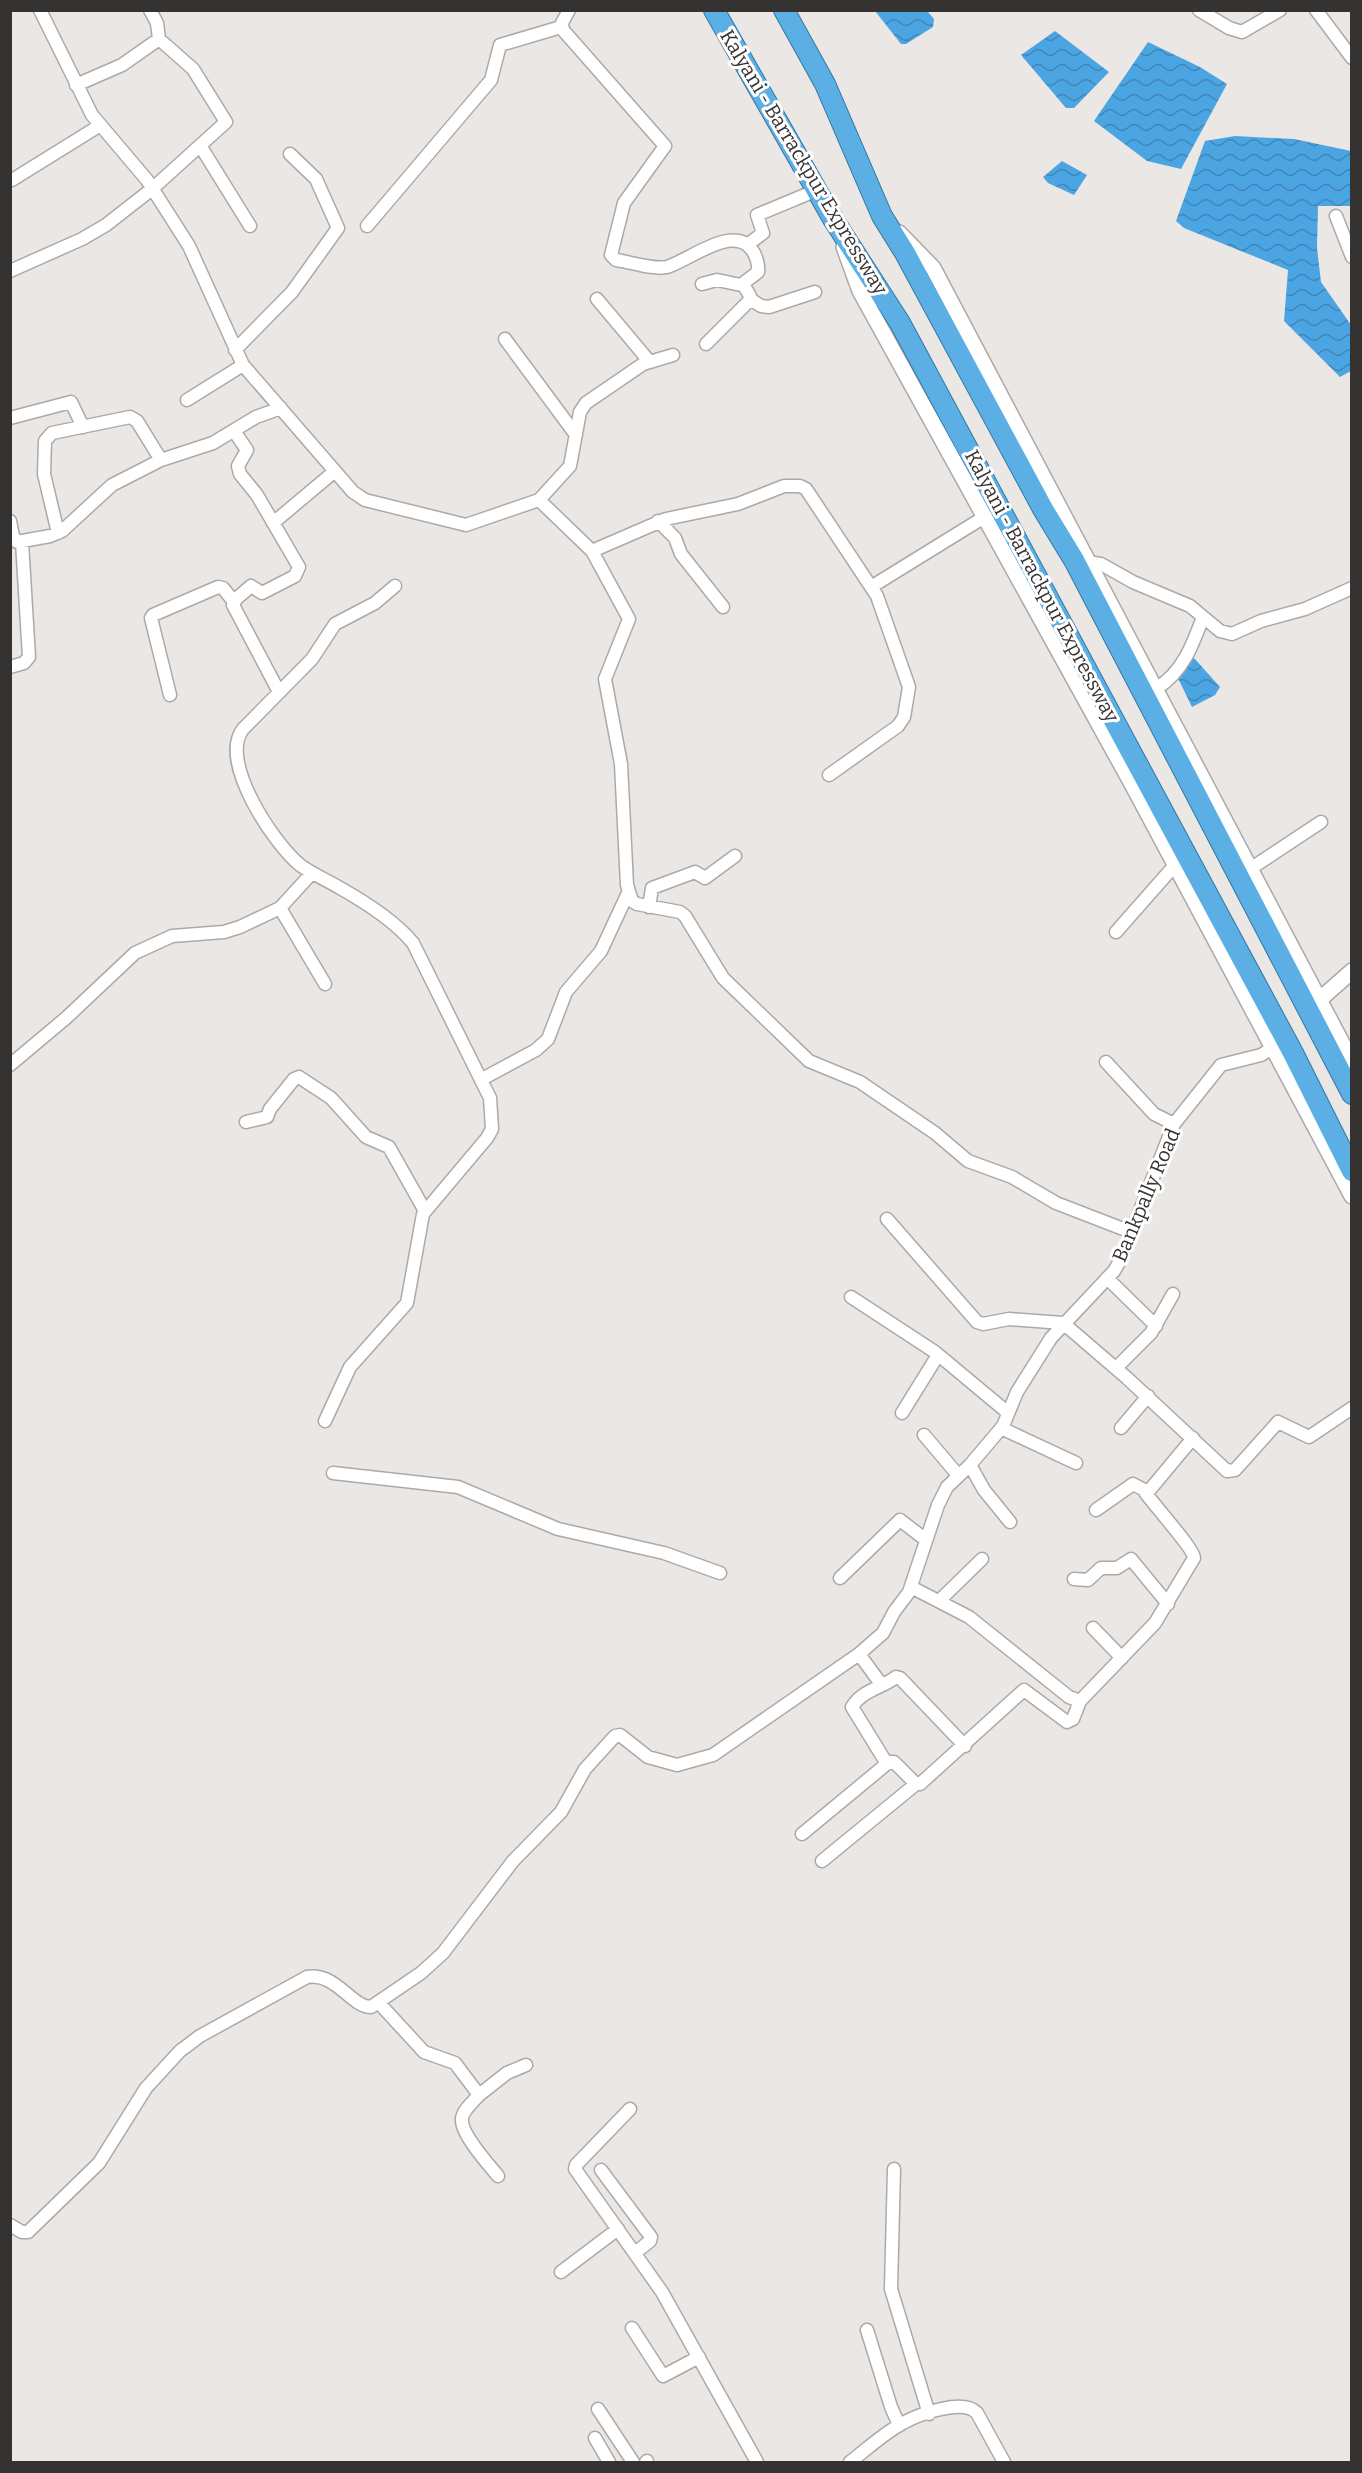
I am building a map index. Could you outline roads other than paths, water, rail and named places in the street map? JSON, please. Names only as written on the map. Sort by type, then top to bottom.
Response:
[{"type":"highway","name":"Kalyani - Barrackpur Expressway","points":[[714,10],[833,219],[900,322],[1293,1053],[1352,1171]]},
{"type":"highway","name":"Kalyani - Barrackpur Expressway","points":[[784,10],[825,84],[882,216],[905,253],[1043,509],[1074,560],[1352,1094]]},
{"type":"street","points":[[40,10],[76,85],[99,126],[152,189],[196,260],[243,366],[353,492],[364,500],[456,525],[472,524],[540,500],[570,466],[580,412],[586,403],[649,361],[674,355]]},
{"type":"street","points":[[10,271],[90,235],[152,189],[224,125],[225,119],[193,69],[159,39],[155,19],[150,10]]},
{"type":"street","points":[[367,226],[491,80],[501,44],[561,27],[569,10]]},
{"type":"street","points":[[1199,10],[1229,28],[1242,32],[1280,10]]},
{"type":"street","points":[[1316,10],[1352,58]]},
{"type":"street","points":[[561,27],[665,146],[624,203],[611,255],[613,258],[664,267],[691,254],[732,240],[747,244],[754,252],[758,268],[754,276],[742,284],[736,286],[720,280],[702,284]]},
{"type":"street","points":[[76,85],[122,65],[159,39]]},
{"type":"street","points":[[12,180],[99,126]]},
{"type":"street","points":[[201,147],[250,226]]},
{"type":"street","points":[[235,350],[292,292],[338,228],[316,179],[290,154]]},
{"type":"street","points":[[747,244],[764,233],[757,215],[817,190]]},
{"type":"street","points":[[882,216],[933,267],[1087,562],[1157,688],[1318,1001],[1352,1062]]},
{"type":"street","points":[[1336,216],[1352,257]]},
{"type":"street","points":[[833,219],[860,291],[986,516],[1274,1047],[1352,1196]]},
{"type":"street","points":[[742,284],[750,299],[761,306],[769,307],[815,291]]},
{"type":"street","points":[[706,344],[750,299]]},
{"type":"street","points":[[597,300],[649,361]]},
{"type":"street","points":[[505,339],[576,435]]},
{"type":"street","points":[[187,400],[243,366]]},
{"type":"street","points":[[10,418],[71,402],[83,427]]},
{"type":"street","points":[[10,521],[15,539],[22,542],[58,533],[70,526],[107,489],[161,460],[213,443],[253,418],[281,408]]},
{"type":"street","points":[[58,533],[44,474],[45,441],[52,433],[134,418],[161,460]]},
{"type":"street","points":[[234,431],[247,450],[238,466],[240,474],[254,491],[299,567],[298,573],[262,593],[251,586],[234,602]]},
{"type":"street","points":[[273,523],[335,471]]},
{"type":"street","points":[[592,551],[658,521],[738,504],[779,488],[800,486],[810,494],[872,587],[907,678],[908,698],[904,717],[890,733],[829,775]]},
{"type":"street","points":[[482,1079],[536,1050],[548,1039],[566,992],[601,951],[628,893],[621,764],[604,679],[629,619],[592,551],[540,500]]},
{"type":"street","points":[[872,587],[986,516]]},
{"type":"street","points":[[658,521],[675,538],[681,554],[723,607]]},
{"type":"street","points":[[10,667],[24,663],[29,657],[22,542]]},
{"type":"street","points":[[1087,562],[1101,564],[1133,582],[1190,606],[1221,631],[1232,634],[1262,621],[1305,609],[1352,588]]},
{"type":"street","points":[[325,1420],[350,1367],[407,1303],[418,1231],[424,1211],[490,1133],[492,1107],[482,1079],[419,951],[407,936],[368,906],[312,873],[294,859],[268,827],[239,769],[240,734],[312,659],[335,624],[375,603],[395,586]]},
{"type":"street","points":[[170,695],[150,618],[218,587],[223,588],[234,602],[234,608],[279,692]]},
{"type":"street","points":[[1157,688],[1185,659],[1203,616]]},
{"type":"street","points":[[1250,869],[1321,822]]},
{"type":"street","points":[[649,907],[652,888],[695,872],[705,878],[735,856]]},
{"type":"street","points":[[1116,932],[1175,865]]},
{"type":"street","points":[[10,1065],[66,1018],[135,953],[172,936],[230,931],[280,908],[312,873]]},
{"type":"street","points":[[628,893],[637,904],[685,916],[723,978],[809,1062],[860,1082],[926,1127],[968,1161],[1012,1177],[1056,1203],[1131,1232]]},
{"type":"street","points":[[280,908],[325,984]]},
{"type":"street","points":[[1318,1001],[1352,971]]},
{"type":"street","name":"Bankpally Road","points":[[379,2003],[421,1973],[443,1953],[513,1861],[561,1812],[585,1769],[615,1736],[620,1735],[648,1757],[677,1765],[713,1755],[860,1654],[879,1638],[911,1587],[942,1495],[1001,1428],[1007,1412],[1035,1361],[1063,1323],[1107,1278],[1121,1259],[1174,1124],[1221,1065],[1261,1055],[1274,1047]]},
{"type":"street","points":[[1106,1062],[1151,1110],[1174,1124]]},
{"type":"street","points":[[246,1122],[267,1117],[270,1109],[294,1079],[299,1077],[331,1098],[366,1137],[389,1147],[424,1211]]},
{"type":"street","points":[[887,1219],[980,1324],[1009,1319],[1063,1323],[1148,1396],[1227,1471],[1233,1472],[1278,1422],[1309,1437],[1352,1408]]},
{"type":"street","points":[[1107,1278],[1156,1326]]},
{"type":"street","points":[[1116,1368],[1148,1338],[1173,1294]]},
{"type":"street","points":[[851,1297],[938,1354],[1007,1412]]},
{"type":"street","points":[[902,1413],[938,1354]]},
{"type":"street","points":[[1121,1428],[1148,1396]]},
{"type":"street","points":[[1001,1428],[1076,1463]]},
{"type":"street","points":[[924,1435],[958,1475]]},
{"type":"street","points":[[1145,1492],[1148,1492],[1193,1438]]},
{"type":"street","points":[[970,1465],[984,1490],[1010,1522]]},
{"type":"street","points":[[333,1473],[458,1487],[558,1529],[664,1553],[720,1573]]},
{"type":"street","points":[[822,1861],[916,1784],[920,1784],[1024,1690],[1065,1722],[1155,1623],[1192,1563],[1195,1553],[1145,1492],[1133,1484],[1096,1510]]},
{"type":"street","points":[[840,1578],[900,1520],[926,1540]]},
{"type":"street","points":[[940,1600],[982,1559]]},
{"type":"street","points":[[1074,1580],[1088,1580],[1101,1569],[1117,1568],[1131,1559],[1168,1604]]},
{"type":"street","points":[[911,1587],[969,1617],[1069,1697],[1076,1711]]},
{"type":"street","points":[[1094,1628],[1122,1658]]},
{"type":"street","points":[[860,1654],[881,1684]]},
{"type":"street","points":[[886,1764],[852,1707],[881,1684],[896,1677],[900,1678],[964,1746]]},
{"type":"street","points":[[801,1834],[886,1764],[894,1762],[916,1784]]},
{"type":"street","points":[[10,2225],[22,2232],[28,2232],[99,2163],[111,2148],[146,2088],[180,2051],[200,2036],[307,1977],[318,1976],[344,1990],[361,2006],[371,2007],[379,2003],[424,2052],[455,2063],[479,2095]]},
{"type":"street","points":[[498,2176],[473,2144],[462,2122],[462,2116],[479,2095],[507,2073],[526,2065]]},
{"type":"street","points":[[630,2109],[576,2165],[575,2169],[674,2311],[733,2423],[757,2463]]},
{"type":"street","points":[[894,2169],[891,2289],[929,2414]]},
{"type":"street","points":[[601,2170],[651,2237],[650,2241],[635,2253]]},
{"type":"street","points":[[561,2272],[618,2229]]},
{"type":"street","points":[[632,2328],[663,2376],[699,2357]]},
{"type":"street","points":[[867,2330],[891,2407],[899,2425]]},
{"type":"street","points":[[850,2463],[899,2425],[960,2405],[972,2408],[1004,2463]]},
{"type":"street","points":[[598,2409],[633,2463]]},
{"type":"street","points":[[595,2438],[609,2463]]},
{"type":"water","points":[[875,11],[927,11],[934,19],[933,27],[906,44],[901,44]]},
{"type":"water","points":[[1055,31],[1109,72],[1074,108],[1066,108],[1021,55]]},
{"type":"water","points":[[1148,42],[1200,67],[1227,84],[1181,169],[1147,161],[1094,121]]},
{"type":"water","points":[[1235,136],[1294,139],[1351,151],[1351,206],[1318,206],[1317,248],[1321,282],[1351,325],[1351,371],[1340,377],[1284,321],[1288,270],[1184,228],[1176,221],[1205,141]]},
{"type":"water","points":[[1062,161],[1087,175],[1074,195],[1048,183],[1043,177]]},
{"type":"water","points":[[1194,658],[1220,687],[1215,695],[1192,707],[1173,668]]}]
